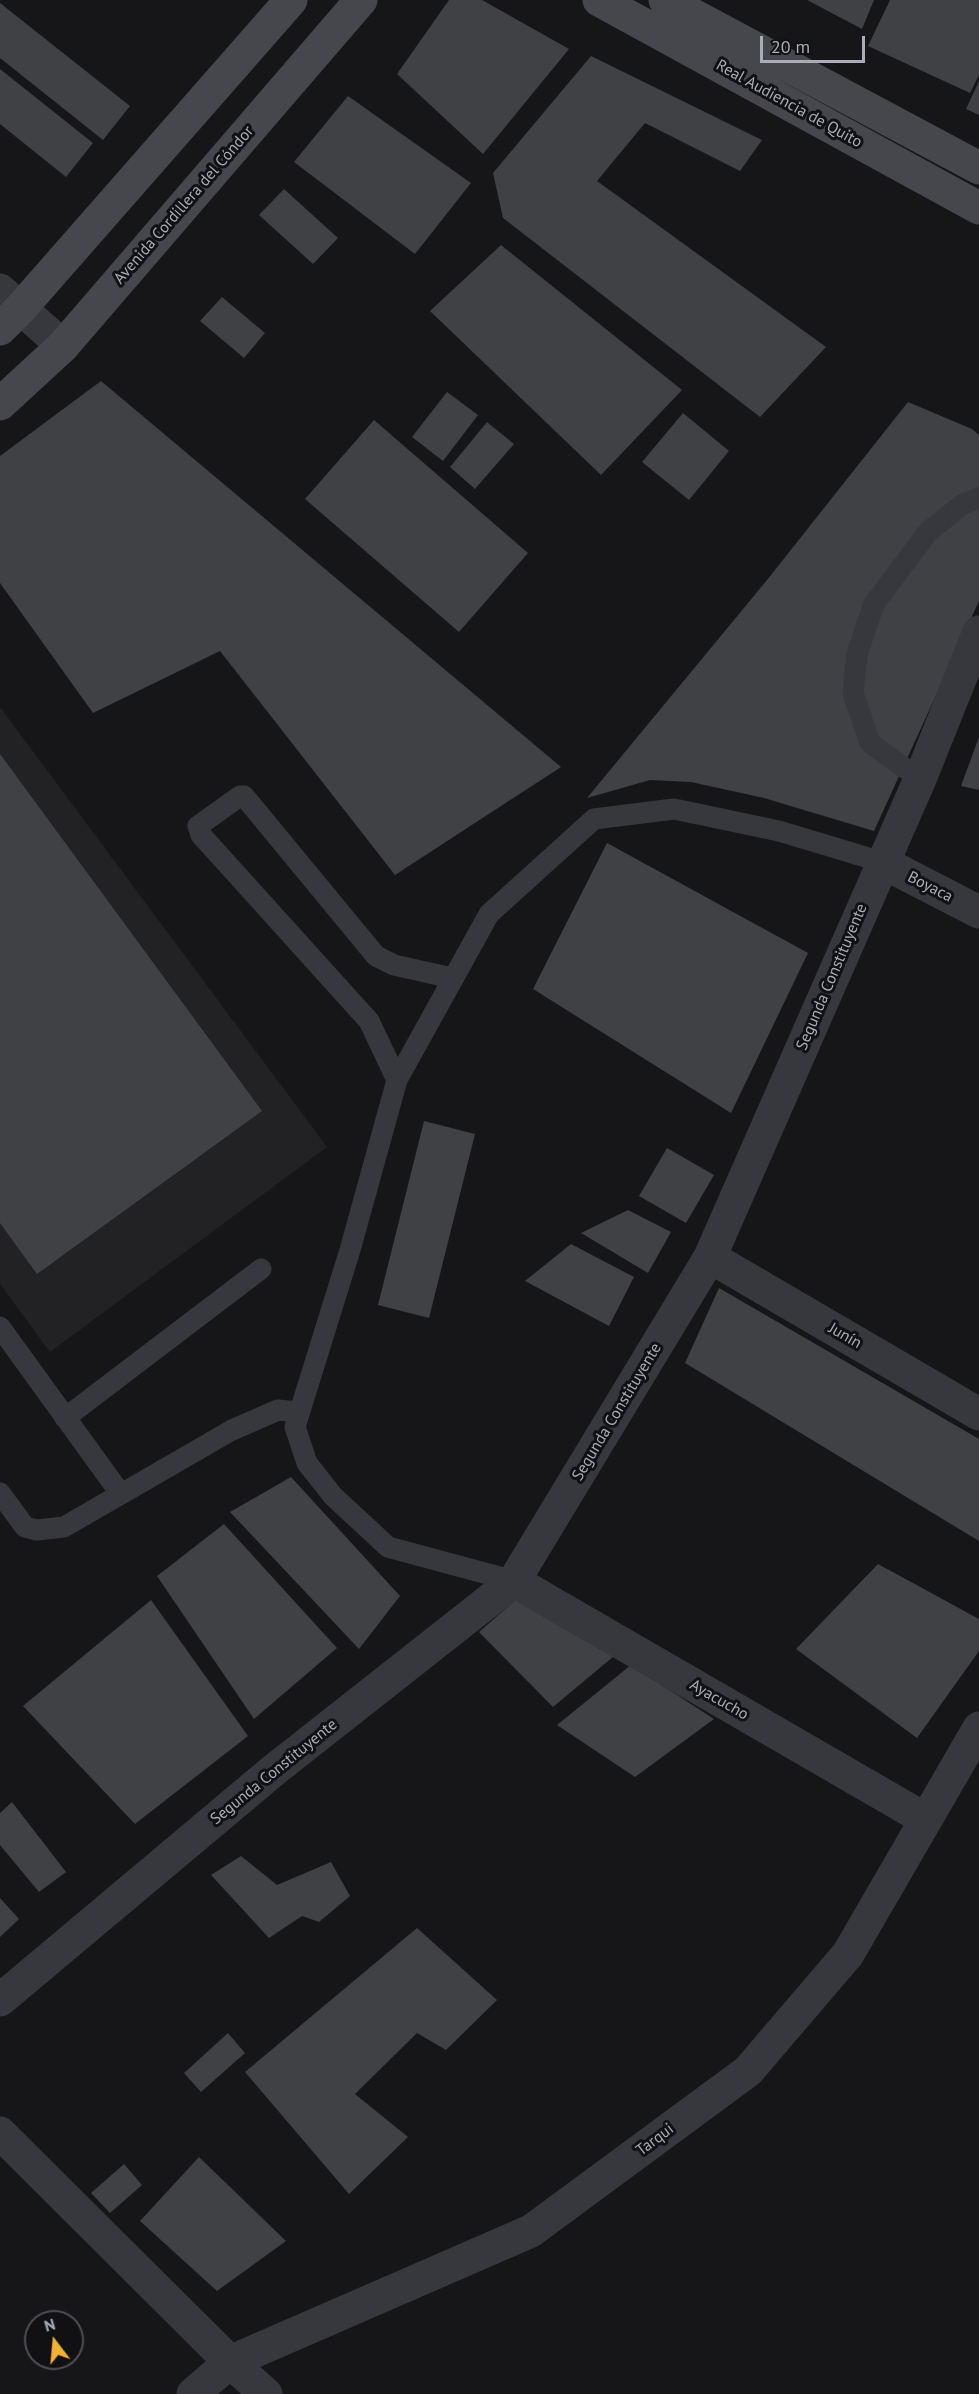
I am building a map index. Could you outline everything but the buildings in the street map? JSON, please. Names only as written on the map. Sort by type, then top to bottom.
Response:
[{"type":"street","points":[[63,346],[7,309],[223,79],[291,0]]},
{"type":"street","name":"Avenida Cordillera del Cóndor","points":[[0,404],[63,346],[361,0]]},
{"type":"street","name":"Real Audiencia de Quito","points":[[598,0],[979,208]]},
{"type":"street","name":"Real Audiencia de Quito","points":[[665,0],[979,168]]},
{"type":"street","points":[[223,79],[265,110]]},
{"type":"street","name":"Segunda Constituyente","points":[[0,2000],[274,1770],[513,1581],[710,1257],[920,779],[979,632]]},
{"type":"street","name":"Boyaca","points":[[882,862],[979,912]]},
{"type":"street","name":"Junín","points":[[710,1257],[979,1414]]},
{"type":"street","name":"Ayacucho","points":[[513,1581],[925,1819]]},
{"type":"street","name":"Tarqui","points":[[193,2394],[230,2362],[531,2231],[748,2071],[849,1954],[979,1728]]},
{"type":"street","points":[[0,2133],[230,2362],[266,2394]]},
{"type":"lane","points":[[920,779],[870,743],[853,693],[857,654],[874,604],[928,532],[963,504],[979,498]]},
{"type":"lane","points":[[397,1080],[369,1021],[201,835],[198,825],[244,796],[376,956],[394,965],[452,978]]},
{"type":"lane","points":[[513,1581],[388,1546],[333,1496],[308,1463],[295,1427],[350,1250],[397,1080],[489,914],[594,819],[674,809],[779,831],[882,862]]},
{"type":"lane","points":[[65,1418],[261,1269]]},
{"type":"lane","points":[[0,1327],[120,1493]]},
{"type":"lane","points":[[0,1493],[25,1527],[50,1530],[64,1527],[232,1430],[278,1410],[299,1412]]},
{"type":"shaded area","points":[[0,707],[327,1147],[50,1352],[0,1284]]}]
